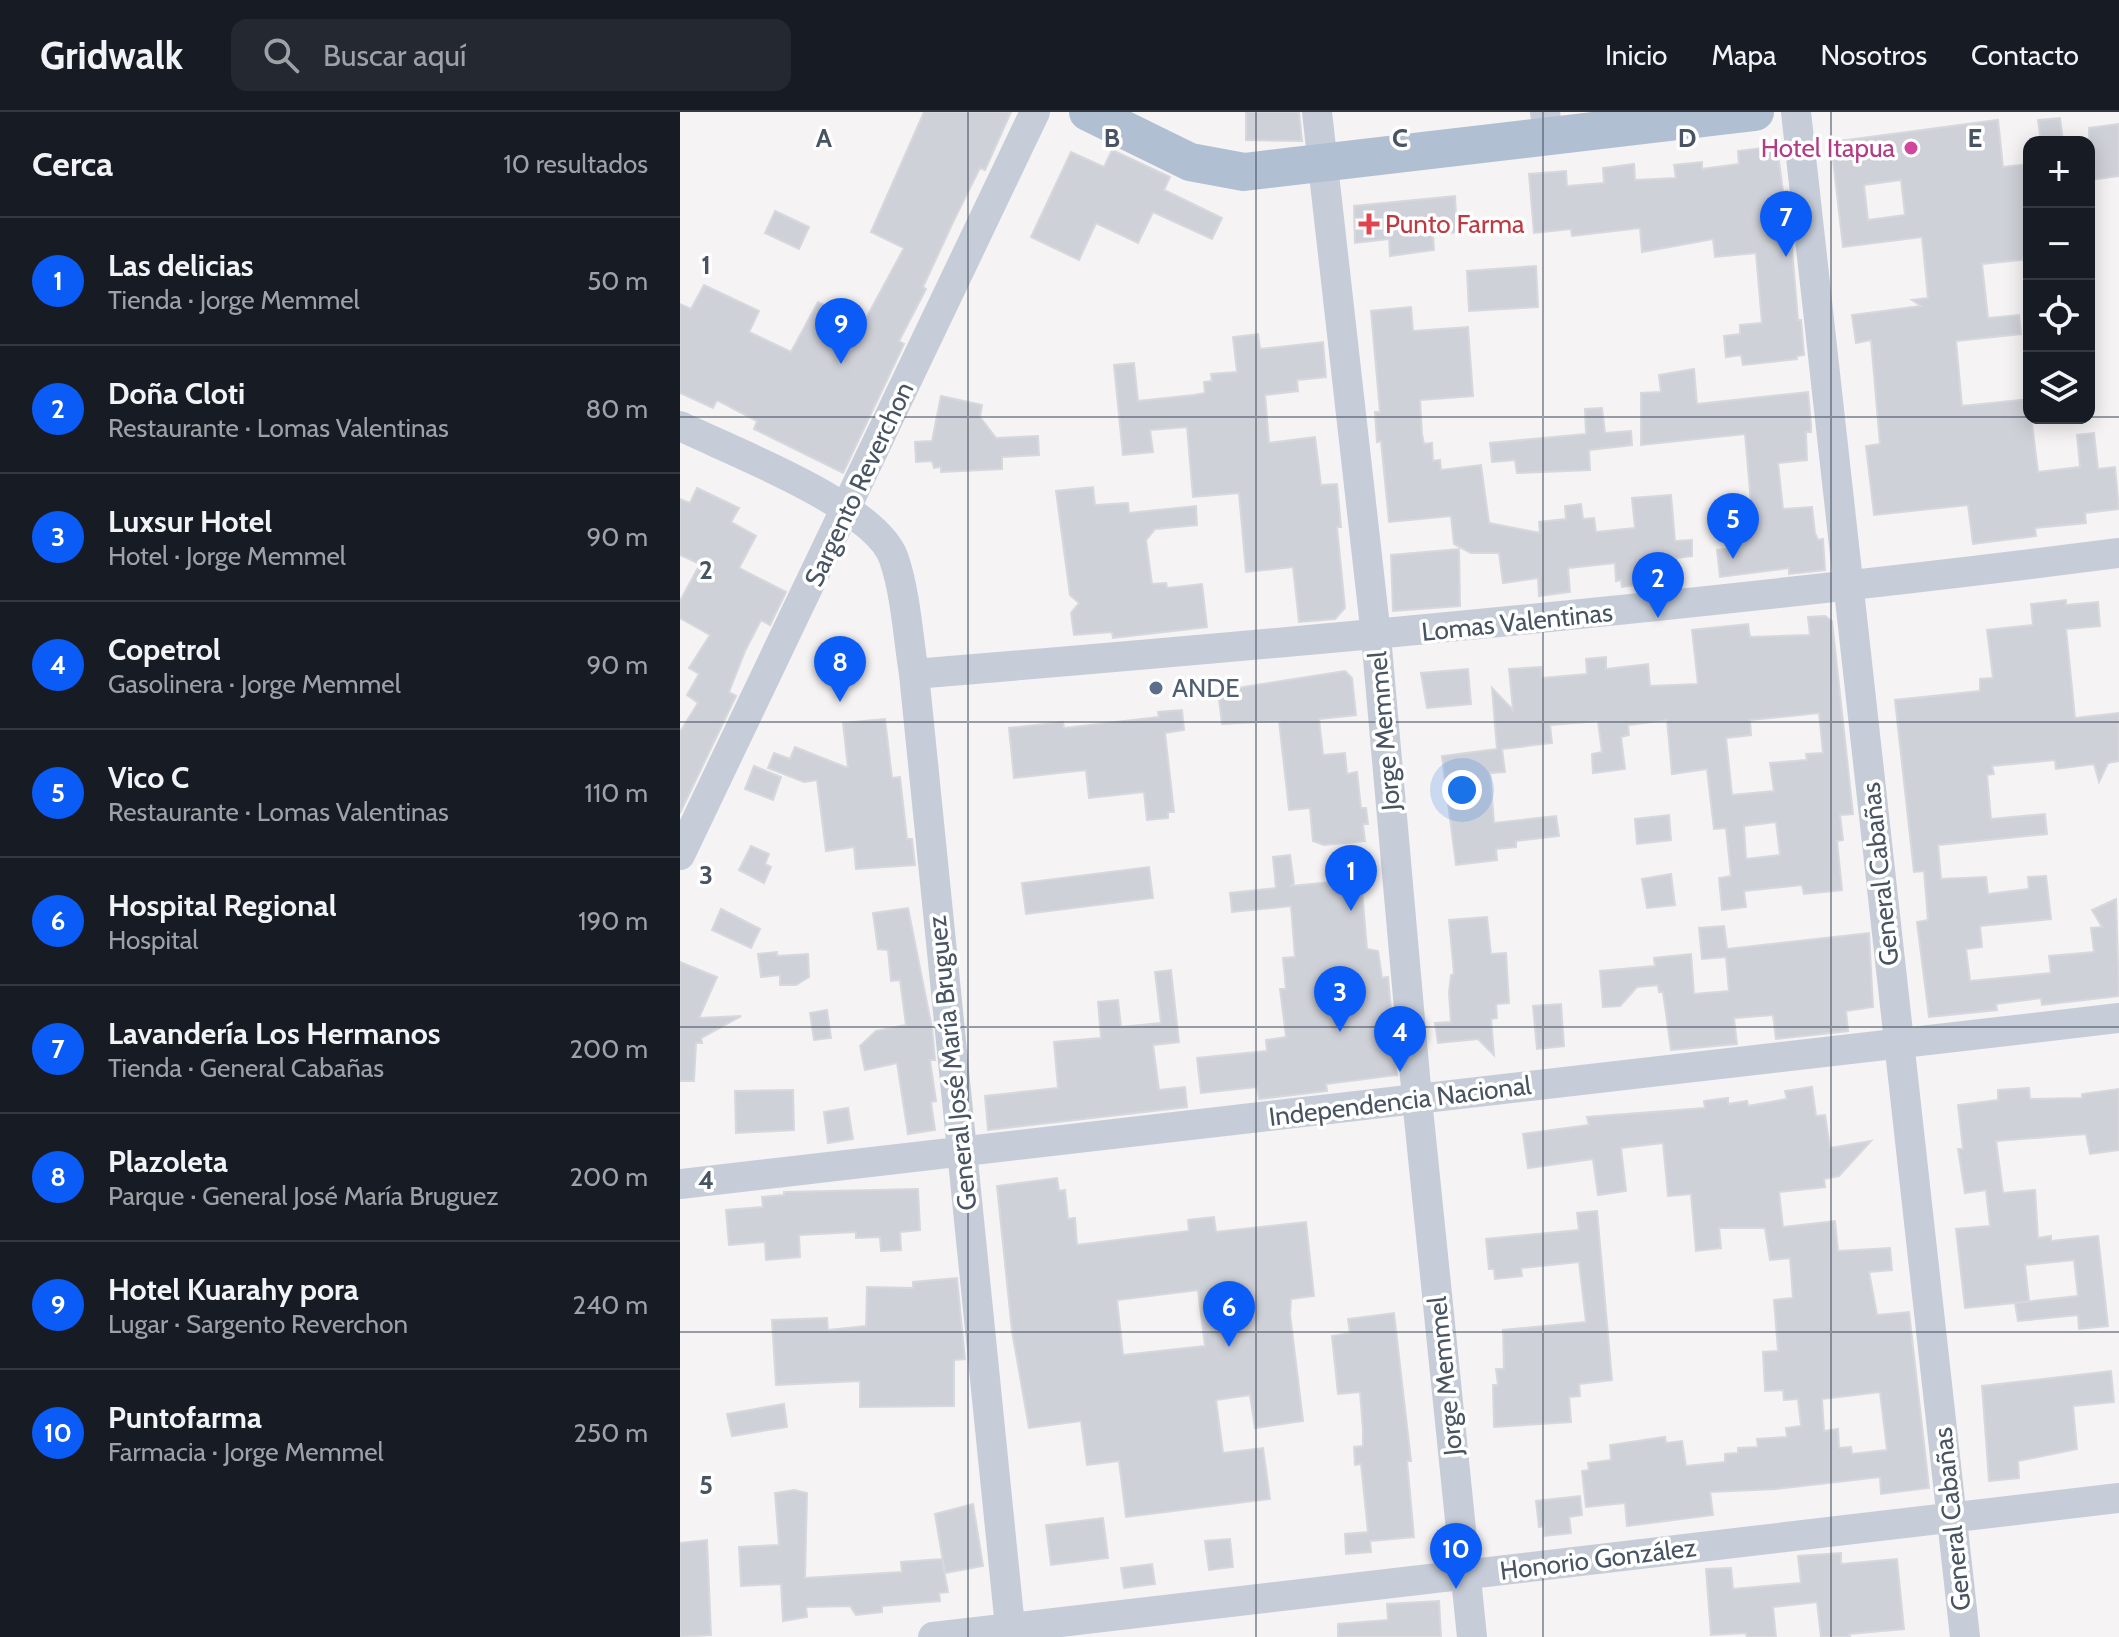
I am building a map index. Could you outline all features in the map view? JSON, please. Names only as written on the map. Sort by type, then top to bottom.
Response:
[{"type":"main road","points":[[1088,112],[1190,162],[1244,172],[1322,165],[1546,125],[1755,112]]},
{"type":"street","name":"Sargento Reverchon","points":[[680,855],[1035,112]]},
{"type":"street","name":"Jorge Memmel","points":[[1317,112],[1376,636],[1417,1099],[1472,1637]]},
{"type":"street","name":"General Cabañas","points":[[1796,112],[1965,1637]]},
{"type":"street","name":"General José María Bruguez","points":[[680,426],[848,508],[880,534],[894,558],[914,674],[1010,1632]]},
{"type":"street","name":"Lomas Valentinas","points":[[914,674],[1376,636],[1849,588],[2119,553]]},
{"type":"street","name":"Independencia Nacional","points":[[680,1184],[2119,1018]]},
{"type":"street","name":"Honorio González","points":[[933,1637],[1010,1632],[2119,1498]]},
{"type":"building","points":[[924,112],[1011,112],[985,170],[980,168],[955,218],[923,287],[926,289],[899,341],[904,344],[843,473],[754,429],[757,421],[717,400],[713,408],[680,393],[680,304],[691,309],[704,285],[759,311],[749,332],[791,352],[818,302],[863,324],[904,248],[871,232]]},
{"type":"building","points":[[1246,112],[1299,112],[1302,141],[1246,140]]},
{"type":"building","points":[[2060,118],[2062,136],[2040,136],[2038,120]]},
{"type":"building","points":[[1998,120],[2003,167],[2023,165],[2023,260],[1982,264],[1988,318],[2019,315],[2021,334],[1956,341],[1962,406],[2023,400],[2023,424],[2032,424],[2038,472],[2080,467],[2077,435],[2094,433],[2098,469],[2115,467],[2119,509],[2085,513],[2086,523],[2035,528],[2036,536],[1973,544],[1968,505],[1874,515],[1866,446],[1880,444],[1871,340],[1856,343],[1852,315],[1921,306],[1912,300],[1928,298],[1922,237],[1843,247],[1831,142]],"holes":[[[1901,180],[1905,215],[1868,220],[1864,185]]]},
{"type":"building","points":[[2119,124],[2119,176],[2095,179],[2095,136],[2089,136],[2089,128]]},
{"type":"building","points":[[1777,146],[1783,192],[1787,191],[1798,320],[1801,320],[1804,355],[1797,356],[1797,359],[1743,365],[1741,355],[1726,357],[1724,336],[1740,334],[1740,325],[1762,323],[1756,253],[1715,257],[1713,239],[1642,252],[1640,228],[1572,236],[1571,229],[1534,233],[1529,174],[1566,171],[1567,186],[1604,183],[1603,168],[1634,164],[1635,180],[1676,178],[1674,165],[1702,162],[1702,169],[1739,164],[1738,151]]},
{"type":"building","points":[[1112,150],[1170,177],[1164,190],[1222,218],[1212,239],[1153,212],[1138,243],[1096,223],[1079,260],[1031,237],[1071,152],[1104,167]]},
{"type":"building","points":[[1455,196],[1457,232],[1433,235],[1434,250],[1390,256],[1389,239],[1355,243],[1354,206]]},
{"type":"building","points":[[775,211],[809,227],[799,249],[765,233]]},
{"type":"building","points":[[1536,266],[1538,307],[1469,311],[1467,271]]},
{"type":"building","points":[[1411,307],[1413,331],[1468,327],[1473,396],[1420,400],[1422,434],[1424,444],[1432,443],[1433,461],[1440,460],[1441,470],[1481,465],[1489,523],[1540,533],[1539,522],[1566,519],[1565,506],[1581,504],[1583,519],[1594,518],[1596,532],[1635,528],[1632,498],[1671,495],[1675,541],[1692,540],[1692,556],[1676,558],[1677,564],[1651,565],[1653,583],[1622,587],[1621,580],[1616,581],[1615,563],[1568,568],[1570,592],[1539,596],[1538,578],[1503,583],[1499,553],[1471,553],[1454,544],[1451,516],[1389,522],[1381,441],[1377,442],[1375,412],[1380,412],[1371,311]]},
{"type":"building","points":[[1258,334],[1260,349],[1323,342],[1326,377],[1297,380],[1298,391],[1265,395],[1269,443],[1315,437],[1321,485],[1337,484],[1341,527],[1337,527],[1345,608],[1335,619],[1299,622],[1293,567],[1246,572],[1239,493],[1193,497],[1187,427],[1150,430],[1153,452],[1123,455],[1114,365],[1134,363],[1138,401],[1205,393],[1204,382],[1212,381],[1211,374],[1237,372],[1233,337]]},
{"type":"building","points":[[1694,369],[1697,404],[1808,392],[1811,432],[1806,432],[1807,460],[1778,463],[1783,509],[1812,507],[1815,533],[1818,540],[1823,539],[1825,570],[1789,574],[1789,568],[1720,577],[1717,550],[1735,548],[1732,516],[1752,514],[1745,434],[1641,445],[1641,393],[1661,392],[1659,375]]},
{"type":"building","points":[[941,396],[982,405],[980,417],[996,438],[1038,436],[1039,455],[1002,457],[1002,469],[941,472],[941,467],[934,468],[932,461],[916,462],[915,442],[932,441]]},
{"type":"building","points":[[1602,408],[1605,433],[1631,431],[1632,445],[1589,450],[1590,470],[1517,473],[1515,460],[1492,462],[1490,443],[1586,434],[1585,409]]},
{"type":"building","points":[[1093,487],[1095,505],[1128,503],[1129,513],[1196,506],[1197,525],[1155,529],[1146,540],[1152,584],[1166,583],[1167,588],[1202,584],[1207,627],[1113,638],[1112,632],[1074,635],[1071,613],[1079,603],[1070,595],[1056,491]]},
{"type":"building","points":[[697,488],[739,508],[731,522],[756,536],[739,568],[786,592],[770,625],[761,620],[745,651],[729,692],[736,696],[680,813],[680,732],[698,703],[687,695],[699,674],[689,668],[710,635],[680,618],[680,601],[700,564],[680,555],[680,499],[690,503]]},
{"type":"building","points":[[1459,549],[1460,606],[1393,611],[1391,555]]},
{"type":"building","points":[[2066,600],[2066,605],[2098,602],[2100,626],[2066,629],[2075,718],[2119,713],[2119,761],[2108,763],[2099,782],[2094,764],[2056,769],[2055,760],[1992,766],[1994,774],[1987,775],[1991,819],[2045,814],[2047,834],[1938,845],[1941,879],[1986,877],[1988,894],[2029,889],[2028,877],[2046,876],[2051,919],[1980,926],[1982,947],[1966,949],[1970,981],[2051,973],[2049,956],[2094,952],[2091,928],[2102,927],[2092,910],[2116,899],[2119,996],[2042,1005],[2041,998],[1996,1004],[1997,1010],[1929,1017],[1917,922],[1928,920],[1924,871],[1914,872],[1895,700],[1980,691],[1980,679],[1993,678],[1987,630],[2033,625],[2031,604]]},
{"type":"building","points":[[1825,616],[1832,621],[1853,814],[1840,815],[1843,840],[1837,841],[1842,890],[1804,894],[1802,885],[1744,891],[1746,907],[1722,910],[1719,878],[1731,876],[1726,828],[1714,829],[1707,769],[1672,774],[1667,720],[1628,725],[1629,735],[1621,737],[1625,769],[1593,773],[1592,754],[1602,752],[1598,721],[1550,725],[1552,743],[1502,749],[1505,772],[1490,773],[1494,823],[1556,816],[1559,836],[1516,841],[1516,847],[1496,849],[1497,860],[1456,865],[1442,756],[1497,749],[1492,688],[1513,710],[1509,669],[1541,667],[1542,678],[1587,674],[1586,659],[1606,657],[1606,669],[1648,664],[1650,686],[1698,684],[1692,630],[1748,624],[1750,637],[1810,635],[1808,617]],"holes":[[[1819,713],[1823,753],[1806,754],[1807,760],[1770,763],[1774,791],[1732,795],[1726,738],[1751,735],[1750,720]],[[1776,822],[1780,855],[1746,859],[1744,826]]]},
{"type":"building","points":[[1468,669],[1471,704],[1427,708],[1421,673]]},
{"type":"building","points":[[1345,671],[1352,678],[1356,715],[1319,719],[1323,755],[1345,753],[1347,774],[1357,772],[1361,808],[1366,808],[1368,824],[1363,824],[1365,841],[1324,845],[1313,841],[1310,808],[1289,810],[1279,721],[1222,724],[1218,691]]},
{"type":"building","points":[[1182,710],[1184,730],[1165,733],[1174,812],[1168,812],[1168,818],[1147,820],[1144,792],[1089,798],[1086,770],[1014,778],[1009,728],[1063,722],[1064,728],[1159,717],[1158,712]]},
{"type":"building","points":[[885,719],[892,778],[900,777],[907,839],[912,839],[915,865],[856,869],[854,847],[826,851],[817,780],[804,782],[768,768],[774,753],[790,759],[795,747],[848,768],[843,723]]},
{"type":"building","points":[[754,766],[781,777],[773,800],[745,789]]},
{"type":"building","points":[[1669,815],[1671,840],[1637,844],[1635,819]]},
{"type":"building","points":[[751,846],[769,854],[765,864],[771,867],[764,883],[739,870]]},
{"type":"building","points":[[1290,855],[1294,883],[1291,886],[1361,879],[1367,949],[1378,951],[1382,978],[1388,977],[1397,1075],[1326,1084],[1327,1091],[1259,1099],[1257,1087],[1201,1093],[1197,1058],[1267,1051],[1266,1040],[1286,1037],[1280,989],[1286,989],[1283,958],[1295,957],[1291,906],[1232,912],[1230,893],[1276,888],[1273,857]]},
{"type":"building","points":[[1149,867],[1153,898],[1026,914],[1022,883]]},
{"type":"building","points":[[1671,874],[1675,905],[1647,908],[1642,879]]},
{"type":"building","points":[[908,908],[932,1028],[935,1060],[930,1060],[936,1101],[931,1102],[935,1130],[908,1134],[897,1063],[865,1070],[860,1046],[876,1031],[906,1025],[900,980],[891,981],[888,950],[878,949],[873,913]]},
{"type":"building","points":[[721,909],[760,929],[751,948],[712,930]]},
{"type":"building","points":[[1487,917],[1491,954],[1506,953],[1509,1003],[1496,1004],[1497,1018],[1491,1019],[1494,1055],[1478,1039],[1438,1043],[1435,1023],[1451,1022],[1449,993],[1451,975],[1454,974],[1449,920]]},
{"type":"building","points":[[1724,926],[1727,949],[1869,933],[1873,1007],[1846,1011],[1848,1031],[1776,1039],[1773,1015],[1734,1018],[1737,1044],[1671,1050],[1663,992],[1659,992],[1658,985],[1637,987],[1620,1006],[1603,1007],[1600,971],[1655,966],[1654,958],[1691,954],[1694,994],[1729,991],[1726,957],[1702,959],[1699,928]]},
{"type":"building","points":[[777,952],[777,956],[808,954],[809,977],[796,985],[780,985],[780,975],[761,977],[758,954]]},
{"type":"building","points":[[680,962],[717,977],[699,1018],[741,1016],[701,1038],[702,1043],[696,1043],[694,1081],[680,1081]]},
{"type":"building","points":[[1171,970],[1179,1042],[1153,1045],[1159,1090],[1185,1087],[1187,1107],[988,1130],[985,1096],[1058,1088],[1054,1042],[1101,1038],[1098,1002],[1118,1000],[1121,1027],[1161,1023],[1155,972]]},
{"type":"building","points":[[1561,1004],[1564,1046],[1537,1049],[1533,1006]]},
{"type":"building","points":[[827,1010],[831,1038],[814,1040],[810,1013]]},
{"type":"building","points":[[1812,1087],[1816,1116],[1825,1115],[1830,1148],[1871,1141],[1839,1176],[1824,1179],[1825,1187],[1779,1192],[1783,1227],[1835,1221],[1838,1251],[1890,1248],[1892,1270],[1869,1272],[1877,1315],[1909,1312],[1929,1488],[1881,1494],[1880,1477],[1776,1489],[1710,1492],[1713,1515],[1627,1526],[1625,1503],[1586,1507],[1582,1471],[1589,1470],[1588,1463],[1611,1460],[1610,1445],[1665,1437],[1666,1443],[1682,1441],[1686,1466],[1725,1462],[1725,1454],[1738,1453],[1738,1448],[1758,1447],[1757,1439],[1787,1437],[1786,1428],[1801,1426],[1798,1399],[1784,1400],[1783,1390],[1765,1391],[1763,1352],[1778,1351],[1774,1300],[1793,1298],[1790,1258],[1770,1260],[1765,1228],[1719,1228],[1721,1248],[1696,1251],[1691,1194],[1668,1196],[1663,1143],[1621,1148],[1626,1191],[1598,1195],[1593,1159],[1528,1168],[1523,1134],[1589,1125],[1587,1117],[1705,1108],[1704,1101],[1728,1098],[1728,1104],[1747,1101],[1748,1106],[1787,1099],[1785,1091]],"holes":[[[1880,1392],[1887,1450],[1852,1454],[1851,1447],[1839,1448],[1838,1429],[1824,1431],[1822,1399]]]},
{"type":"building","points":[[2029,1088],[2030,1099],[2082,1098],[2082,1094],[2119,1089],[2119,1150],[2090,1154],[2086,1134],[1996,1141],[2003,1193],[2035,1190],[2038,1238],[2051,1236],[2051,1241],[2098,1236],[2108,1326],[2079,1329],[2078,1315],[2018,1321],[2015,1303],[1965,1308],[1956,1229],[1990,1226],[1986,1190],[1965,1193],[1958,1149],[1963,1149],[1958,1105],[1998,1100],[1998,1090]],"holes":[[[2074,1260],[2078,1296],[2015,1303],[2029,1301],[2025,1265]]]},
{"type":"building","points":[[793,1090],[794,1130],[736,1133],[735,1091]]},
{"type":"building","points":[[848,1108],[853,1139],[828,1143],[824,1112]]},
{"type":"building","points":[[1057,1178],[1059,1191],[1065,1190],[1068,1219],[1075,1218],[1077,1245],[1189,1231],[1188,1220],[1214,1217],[1216,1232],[1306,1222],[1314,1296],[1291,1299],[1290,1314],[1303,1421],[1255,1428],[1250,1395],[1216,1400],[1223,1453],[1263,1448],[1270,1499],[1126,1517],[1119,1461],[1087,1465],[1081,1421],[1029,1428],[1012,1331],[997,1186]],"holes":[[[1198,1290],[1205,1346],[1123,1355],[1117,1300]]]},
{"type":"building","points":[[918,1189],[920,1230],[900,1232],[901,1250],[881,1251],[880,1237],[856,1238],[856,1232],[799,1235],[800,1257],[766,1260],[765,1242],[729,1245],[726,1210],[763,1207],[762,1197],[784,1195],[784,1192]]},
{"type":"building","points":[[1597,1211],[1612,1380],[1579,1384],[1580,1396],[1569,1397],[1571,1422],[1494,1427],[1493,1385],[1498,1385],[1496,1369],[1504,1369],[1503,1330],[1586,1322],[1579,1262],[1521,1268],[1522,1276],[1495,1279],[1494,1269],[1489,1269],[1486,1239],[1579,1230],[1577,1213]]},
{"type":"building","points":[[957,1278],[965,1359],[954,1360],[954,1406],[860,1407],[860,1381],[776,1385],[772,1320],[827,1318],[828,1330],[866,1326],[867,1287],[913,1288],[913,1282]]},
{"type":"building","points":[[1394,1313],[1411,1461],[1407,1461],[1414,1537],[1370,1541],[1371,1552],[1346,1554],[1345,1534],[1368,1532],[1361,1464],[1355,1465],[1354,1447],[1363,1446],[1363,1430],[1360,1392],[1338,1394],[1332,1336],[1350,1333],[1348,1319]]},
{"type":"building","points":[[2111,1371],[2114,1402],[2073,1406],[2077,1449],[2018,1461],[2019,1478],[1989,1481],[1982,1386]]},
{"type":"building","points":[[784,1404],[787,1427],[732,1436],[727,1414]]},
{"type":"building","points":[[794,1490],[807,1493],[805,1578],[902,1572],[901,1562],[942,1559],[948,1592],[939,1593],[940,1601],[882,1606],[882,1612],[856,1615],[850,1606],[806,1607],[807,1617],[783,1621],[781,1584],[741,1586],[739,1547],[779,1545],[775,1493]]},
{"type":"building","points":[[1580,1496],[1582,1515],[1569,1517],[1571,1533],[1544,1536],[1544,1526],[1539,1527],[1536,1501]]},
{"type":"building","points":[[973,1504],[983,1566],[945,1573],[935,1514]]},
{"type":"building","points":[[1103,1518],[1108,1558],[1051,1565],[1046,1525]]},
{"type":"building","points":[[1230,1539],[1233,1567],[1209,1570],[1205,1541]]},
{"type":"building","points":[[707,1540],[711,1635],[680,1637],[680,1543]]},
{"type":"building","points":[[1841,1553],[1841,1564],[1897,1559],[1904,1629],[1849,1634],[1850,1637],[1821,1637],[1817,1602],[1773,1607],[1776,1637],[1747,1637],[1746,1633],[1711,1635],[1706,1569],[1731,1568],[1733,1589],[1801,1583],[1798,1556]]},
{"type":"building","points":[[1152,1564],[1155,1584],[1124,1588],[1121,1568]]},
{"type":"building","points":[[1439,1601],[1441,1637],[1338,1637],[1338,1624],[1388,1620],[1387,1604]]},
{"type":"place","name":"Hotel Itapua","points":[[1911,148]]},
{"type":"place","name":"Punto Farma","points":[[1369,224]]},
{"type":"place","name":"Lavandería Los Hermanos","points":[[1786,257]]},
{"type":"place","name":"Hotel Kuarahy pora","points":[[841,364]]},
{"type":"place","name":"Vico C","points":[[1733,559]]},
{"type":"place","name":"Doña Cloti","points":[[1658,618]]},
{"type":"place","name":"ANDE","points":[[1156,688]]},
{"type":"place","name":"Plazoleta","points":[[840,702]]},
{"type":"place","name":"Las delicias","points":[[1351,911]]},
{"type":"place","name":"Luxsur Hotel","points":[[1340,1032]]},
{"type":"place","name":"Copetrol","points":[[1400,1072]]},
{"type":"place","name":"Hospital Regional","points":[[1229,1347]]},
{"type":"place","name":"Puntofarma","points":[[1456,1589]]}]
